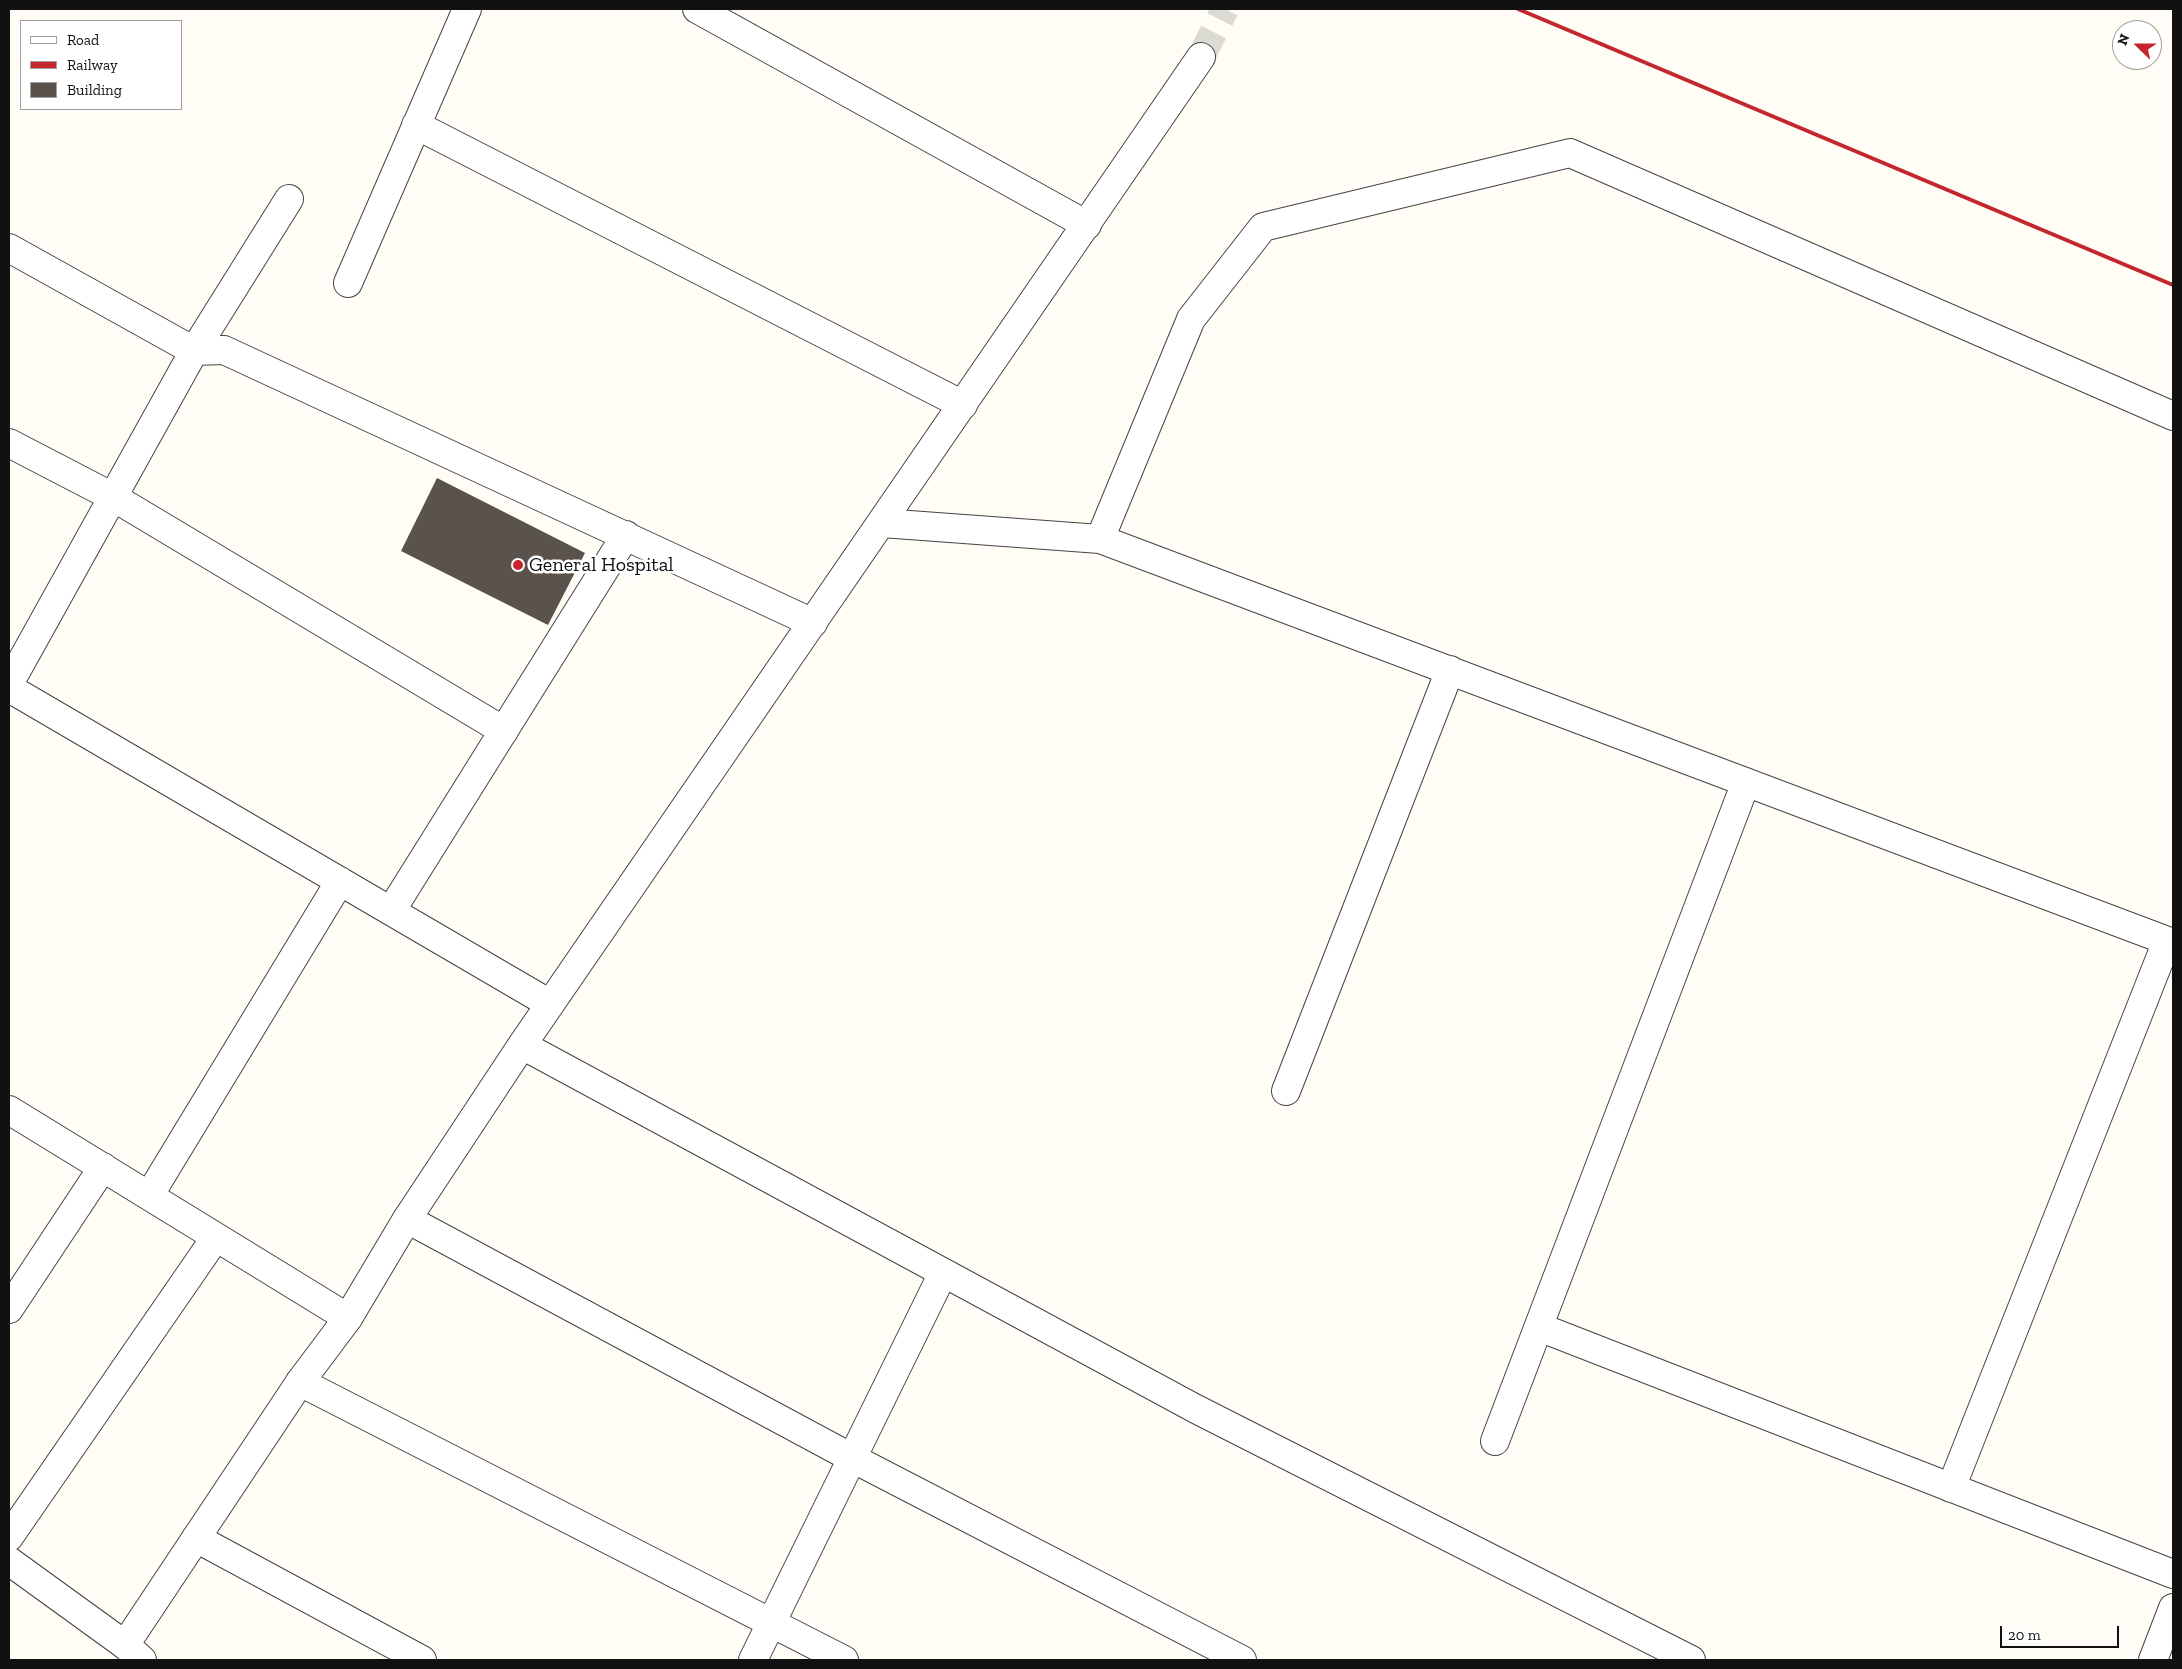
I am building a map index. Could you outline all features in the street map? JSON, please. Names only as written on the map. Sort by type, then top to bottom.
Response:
[{"type":"street","points":[[348,283],[467,9]]},
{"type":"street","points":[[697,9],[1087,225]]},
{"type":"street","points":[[9,1560],[134,1653],[196,1538],[300,1382],[348,1318],[407,1219],[522,1045],[1201,57]]},
{"type":"street","points":[[416,125],[963,405]]},
{"type":"street","points":[[1100,539],[1191,319],[1263,227],[1570,153],[2173,416]]},
{"type":"street","points":[[9,684],[194,351],[289,199]]},
{"type":"street","points":[[9,248],[194,351],[224,350],[813,623]]},
{"type":"street","points":[[9,443],[113,497],[504,731]]},
{"type":"street","points":[[882,523],[1100,539],[2170,942],[1951,1488]]},
{"type":"street","points":[[391,912],[626,535]]},
{"type":"street","points":[[1286,1091],[1450,670]]},
{"type":"street","points":[[9,688],[550,1004]]},
{"type":"street","points":[[1495,1441],[1746,782]]},
{"type":"street","points":[[149,1196],[340,881]]},
{"type":"street","points":[[522,1045],[1196,1409],[1662,1654],[1691,1660]]},
{"type":"street","points":[[9,1110],[348,1318]]},
{"type":"street","points":[[9,1309],[103,1167]]},
{"type":"street","points":[[407,1219],[852,1458],[1242,1660]]},
{"type":"street","points":[[9,1537],[216,1237]]},
{"type":"street","points":[[753,1660],[943,1272]]},
{"type":"street","points":[[1539,1326],[2173,1574]]},
{"type":"street","points":[[300,1382],[844,1660]]},
{"type":"street","points":[[196,1538],[422,1660]]},
{"type":"street","points":[[2152,1660],[2173,1608]]},
{"type":"building","points":[[437,478],[585,553],[548,625],[401,551]]},
{"type":"tunnel","points":[[1201,57],[1225,9]]},
{"type":"railway","points":[[1518,9],[2173,285]]},
{"type":"place","name":"General Hospital","points":[[518,565]]}]
